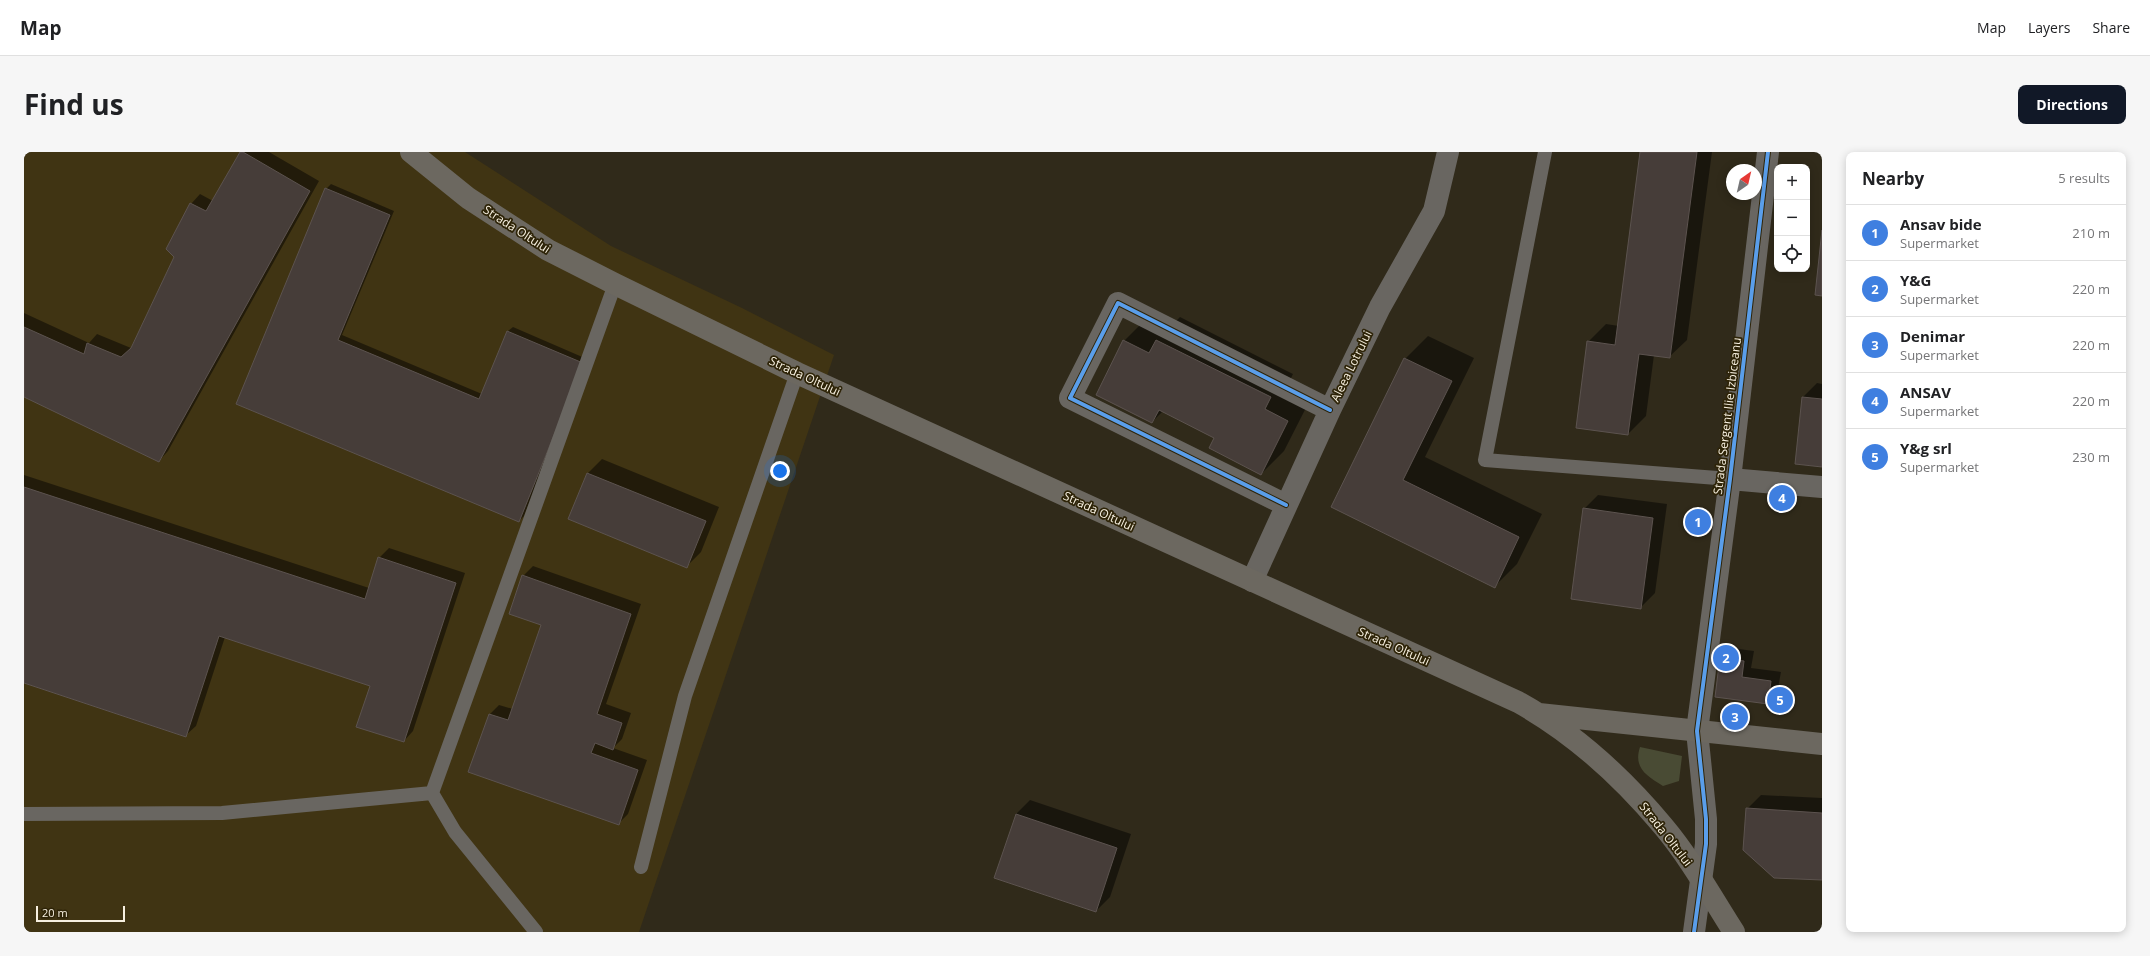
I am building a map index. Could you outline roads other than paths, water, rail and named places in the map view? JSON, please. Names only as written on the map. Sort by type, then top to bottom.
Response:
[{"type":"main road","name":"Strada Oltului","points":[[410,152],[468,198],[548,250],[616,284],[797,373],[1518,702],[1539,714],[1587,750],[1625,785],[1664,827],[1701,880],[1734,932]]},
{"type":"main road","points":[[1539,714],[1822,744]]},
{"type":"street","name":"Aleea Lotrului","points":[[1252,581],[1330,410],[1380,307],[1434,211],[1448,152]]},
{"type":"street","name":"Strada Sergent Ilie Izbiceanu","points":[[1694,932],[1706,844],[1706,819],[1697,730],[1730,479],[1768,152]]},
{"type":"street","points":[[1286,505],[1070,398],[1118,303],[1330,410]]},
{"type":"street","points":[[1730,479],[1822,487]]},
{"type":"lane","points":[[1545,152],[1485,460],[1730,479]]},
{"type":"lane","points":[[432,793],[616,284]]},
{"type":"lane","points":[[641,867],[685,696],[797,373]]},
{"type":"lane","points":[[24,814],[222,813],[432,793]]},
{"type":"lane","points":[[432,793],[455,832],[536,932]]},
{"type":"place","name":"ANSAV","points":[[1782,498]]},
{"type":"place","name":"Ansav bide","points":[[1698,522]]},
{"type":"place","name":"Y&G","points":[[1726,658]]},
{"type":"place","name":"Y&g srl","points":[[1780,700]]},
{"type":"place","name":"Denimar","points":[[1735,717]]}]
